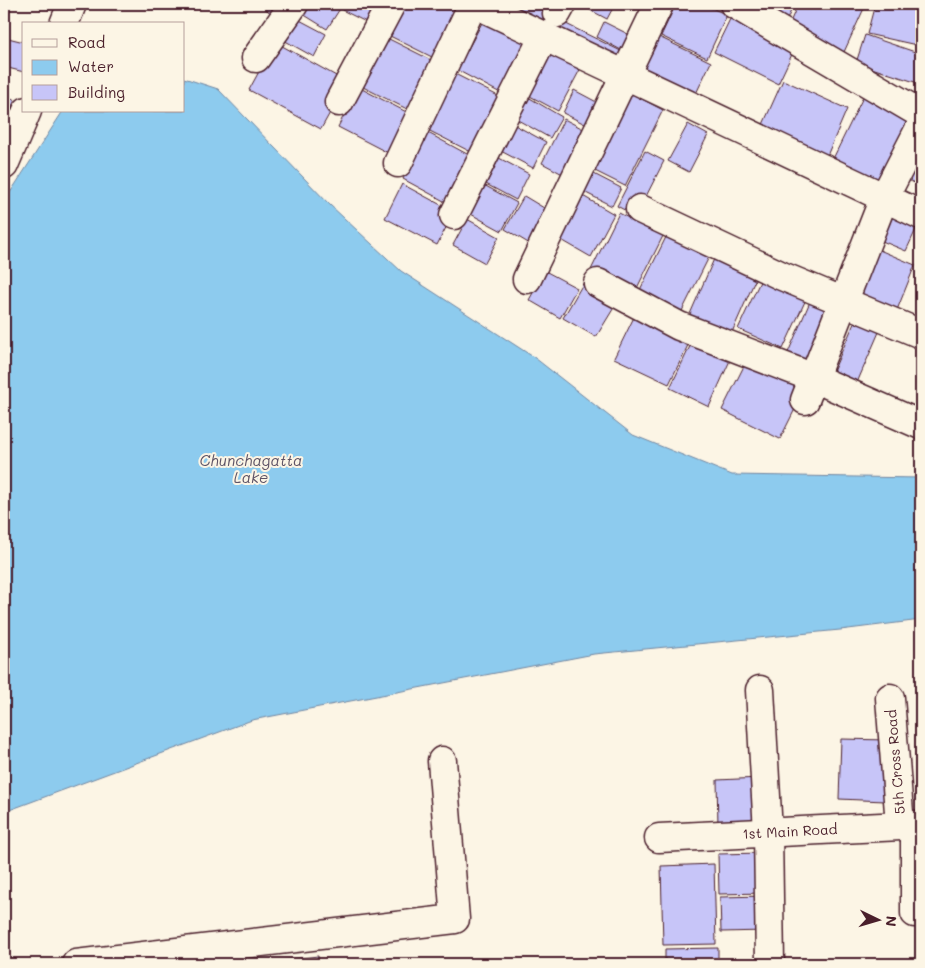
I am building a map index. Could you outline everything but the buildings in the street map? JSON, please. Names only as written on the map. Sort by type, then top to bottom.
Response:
[{"type":"street","points":[[65,22],[71,4]]},
{"type":"street","points":[[256,58],[294,4]]},
{"type":"street","points":[[339,102],[391,4]]},
{"type":"street","points":[[527,279],[624,73],[659,4]]},
{"type":"street","points":[[734,4],[921,114]]},
{"type":"street","points":[[398,163],[474,5],[554,17],[624,73],[921,214]]},
{"type":"street","points":[[454,215],[554,17]]},
{"type":"street","points":[[4,165],[26,112]]},
{"type":"street","points":[[810,389],[884,198],[921,126]]},
{"type":"street","points":[[640,209],[782,276],[921,334]]},
{"type":"street","points":[[598,283],[680,326],[810,389],[921,425]]},
{"type":"street","points":[[760,690],[768,832],[770,964]]},
{"type":"street","name":"5th Cross Road","points":[[890,698],[912,825],[915,913]]},
{"type":"street","points":[[76,964],[175,958],[455,919],[442,761]]},
{"type":"street","name":"1st Main Road","points":[[659,838],[912,825]]},
{"type":"water","name":"Chunchagatta Lake","points":[[185,78],[218,89],[330,205],[401,271],[535,358],[633,435],[732,475],[921,478],[921,620],[840,630],[594,654],[252,720],[4,812],[4,202],[62,112],[185,112]]}]
